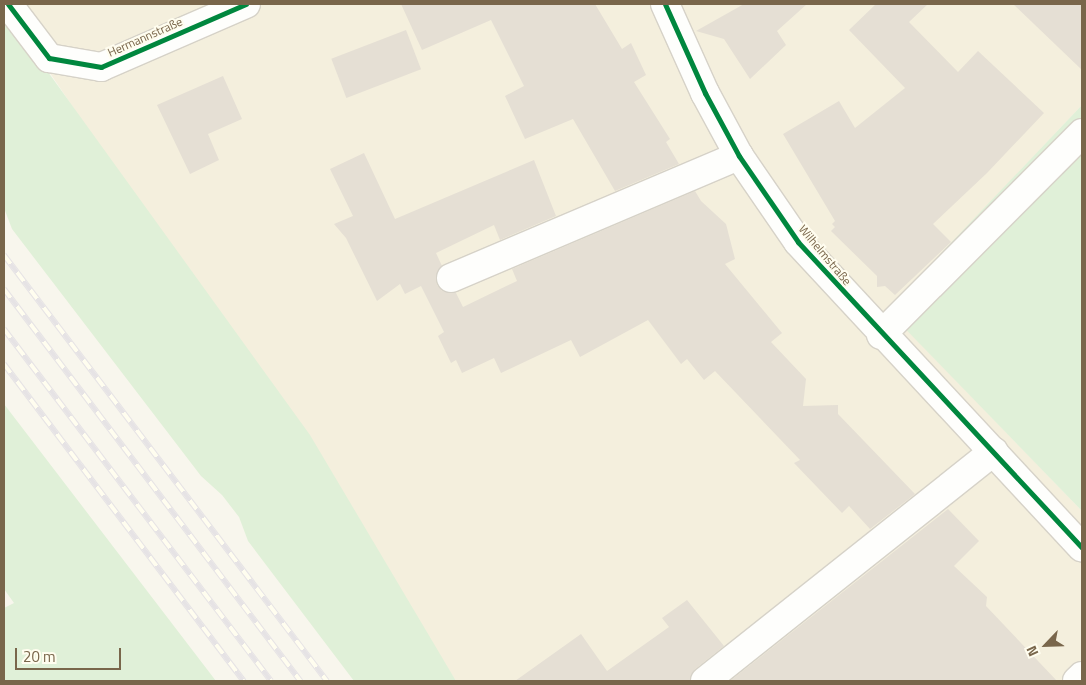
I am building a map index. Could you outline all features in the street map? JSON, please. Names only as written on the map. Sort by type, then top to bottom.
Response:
[{"type":"street","name":"Hermannstraße","points":[[8,4],[49,58],[102,67],[246,4]]},
{"type":"street","name":"Wilhelmstraße","points":[[666,4],[705,93],[739,156],[798,242],[881,335],[994,451],[1082,548]]},
{"type":"street","points":[[881,335],[1082,133]]},
{"type":"street","points":[[451,278],[739,156]]},
{"type":"street","points":[[705,681],[994,451]]},
{"type":"street","points":[[1077,681],[1082,676]]},
{"type":"shaded area","points":[[4,4],[1082,4],[1082,105],[888,310],[1082,511],[1082,681],[456,681]]},
{"type":"green space","points":[[4,11],[310,435],[456,681],[354,681],[248,541],[239,517],[222,495],[201,476],[12,229],[4,208]]},
{"type":"green space","points":[[1082,105],[1082,511],[887,310]]},
{"type":"green space","points":[[4,404],[216,681],[4,681],[4,608],[14,603],[4,589]]},
{"type":"building","points":[[401,4],[595,4],[622,49],[631,43],[646,75],[634,82],[670,139],[666,142],[679,164],[615,191],[573,119],[525,139],[505,96],[524,86],[491,20],[422,50]]},
{"type":"building","points":[[744,4],[807,4],[777,31],[786,45],[750,79],[724,39],[696,31]]},
{"type":"building","points":[[876,4],[928,4],[909,22],[958,72],[978,51],[1044,113],[987,173],[933,224],[951,242],[895,295],[885,286],[877,287],[877,276],[831,231],[835,227],[832,224],[835,221],[783,134],[839,101],[855,128],[905,88],[849,30]]},
{"type":"building","points":[[1013,4],[1082,4],[1082,70]]},
{"type":"building","points":[[406,30],[421,69],[346,98],[331,59]]},
{"type":"building","points":[[223,76],[242,119],[208,134],[219,160],[190,174],[157,105]]},
{"type":"building","points":[[364,153],[395,219],[534,160],[556,216],[500,240],[494,225],[436,253],[442,266],[436,276],[437,285],[442,291],[456,293],[463,307],[517,281],[512,269],[695,191],[701,201],[726,224],[735,259],[725,264],[782,333],[771,342],[806,379],[803,406],[838,405],[838,414],[915,494],[870,529],[849,506],[842,513],[794,463],[800,460],[715,371],[704,380],[687,359],[681,364],[648,320],[580,357],[571,340],[501,373],[494,358],[462,373],[456,360],[451,363],[438,336],[444,332],[421,286],[405,294],[400,284],[377,301],[346,238],[334,224],[353,216],[330,169]]},
{"type":"building","points":[[948,509],[979,541],[954,566],[987,597],[986,606],[1057,681],[730,681]]},
{"type":"building","points":[[687,600],[724,646],[695,669],[690,681],[515,681],[581,634],[607,671],[669,627],[662,618]]},
{"type":"railway","points":[[4,255],[327,681]]},
{"type":"railway","points":[[4,289],[301,681]]},
{"type":"railway","points":[[4,329],[271,681]]},
{"type":"railway","points":[[4,364],[244,681]]},
{"type":"cycle path","points":[[8,4],[49,58],[101,67],[246,4]]},
{"type":"cycle path","points":[[665,4],[705,93],[739,156],[798,242],[1082,548]]}]
